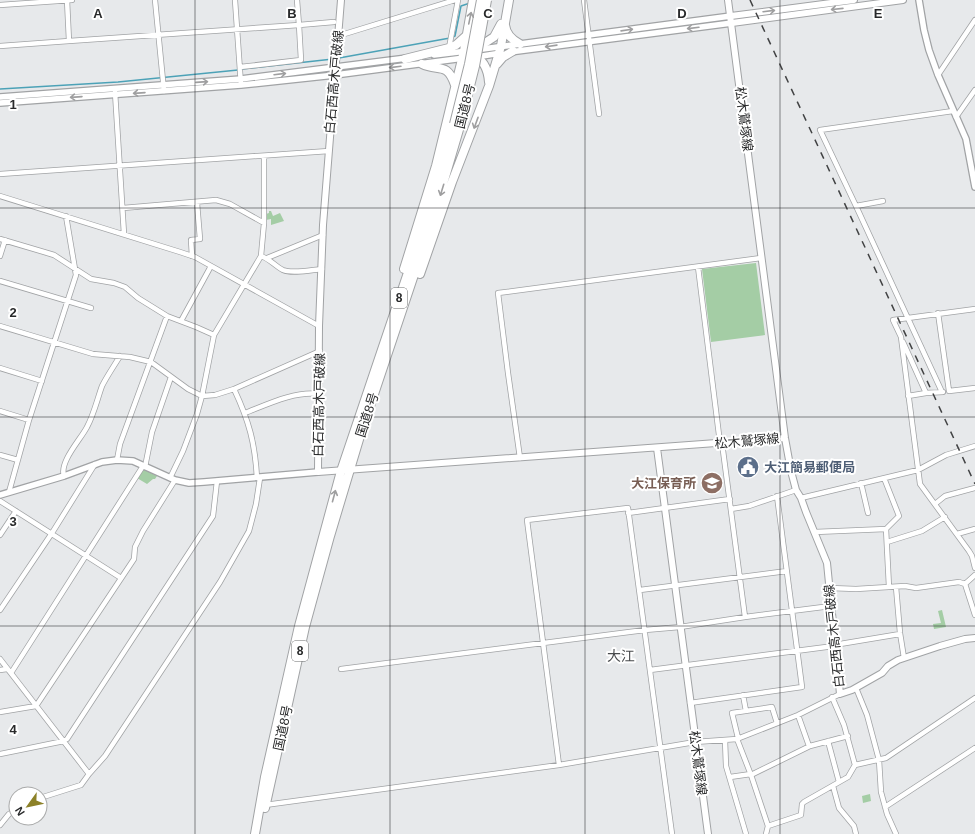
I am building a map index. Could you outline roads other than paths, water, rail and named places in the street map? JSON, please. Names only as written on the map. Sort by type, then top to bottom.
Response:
[{"type":"highway","points":[[399,299],[403,270],[436,166],[463,55],[473,0]]},
{"type":"highway","name":"国道8号","points":[[261,834],[265,805],[305,627],[330,536],[345,471],[399,320],[432,221],[457,125],[481,0]]},
{"type":"highway","name":"国道8号","points":[[255,834],[265,777],[299,626],[345,471],[399,299],[475,66],[487,0]]},
{"type":"highway","points":[[399,320],[420,275],[452,182],[489,86],[500,50],[509,0]]},
{"type":"highway","points":[[463,55],[476,54],[494,37],[505,16]]},
{"type":"highway","points":[[505,16],[505,30],[513,40],[520,44]]},
{"type":"highway","points":[[405,59],[449,48],[456,45],[466,36]]},
{"type":"highway","points":[[494,67],[498,61],[513,51]]},
{"type":"highway","points":[[476,54],[486,67],[489,86]]},
{"type":"highway","points":[[422,64],[426,66],[443,68],[449,72],[455,85]]},
{"type":"main road","name":"白石西高木戸破線","points":[[341,0],[323,235],[319,326],[320,472],[657,448]]},
{"type":"main road","name":"松木鷲塚線","points":[[708,834],[657,448],[785,438],[728,0]]},
{"type":"main road","points":[[731,16],[813,3],[854,0]]},
{"type":"main road","points":[[732,23],[903,0]]},
{"type":"main road","name":"白石西高木戸破線","points":[[785,438],[796,490],[801,498],[827,563],[834,646],[840,694],[856,688],[882,673],[888,666],[904,658],[940,646],[965,639],[975,638]]},
{"type":"street","points":[[67,0],[69,41]]},
{"type":"street","points":[[0,5],[72,0]]},
{"type":"street","points":[[155,0],[163,88]]},
{"type":"street","points":[[235,0],[241,82]]},
{"type":"street","points":[[240,67],[301,60],[297,0]]},
{"type":"street","points":[[338,36],[457,0],[449,48]]},
{"type":"street","points":[[584,0],[599,114]]},
{"type":"street","points":[[919,0],[924,30],[938,75],[969,150],[975,188]]},
{"type":"street","points":[[500,50],[513,51],[731,16]]},
{"type":"street","points":[[938,75],[975,20]]},
{"type":"street","points":[[0,46],[334,22]]},
{"type":"street","points":[[476,54],[500,50],[520,44],[732,23]]},
{"type":"street","points":[[241,82],[405,59],[463,55]]},
{"type":"street","points":[[0,102],[335,75],[422,64],[463,55]]},
{"type":"street","points":[[956,117],[975,90]]},
{"type":"street","points":[[0,97],[115,92]]},
{"type":"street","points":[[115,92],[124,234]]},
{"type":"street","points":[[942,392],[820,130],[953,111]]},
{"type":"street","points":[[0,174],[120,166],[138,163],[264,156],[329,150]]},
{"type":"street","points":[[0,712],[36,706],[134,559],[135,547],[172,478],[197,414],[214,335],[261,256],[264,223],[264,156]]},
{"type":"street","points":[[0,196],[192,256],[319,326]]},
{"type":"street","points":[[123,208],[216,200],[230,204],[264,223]]},
{"type":"street","points":[[856,206],[883,201]]},
{"type":"street","points":[[192,256],[191,240],[200,239],[197,202]]},
{"type":"street","points":[[8,492],[29,420],[76,275],[66,216]]},
{"type":"street","points":[[267,258],[323,235]]},
{"type":"street","points":[[0,256],[2,240],[54,255],[91,279],[114,283],[125,287],[138,298],[167,316],[214,335]]},
{"type":"street","points":[[261,256],[267,258],[284,270],[322,269]]},
{"type":"street","points":[[520,458],[498,292],[761,258]]},
{"type":"street","points":[[181,321],[211,266]]},
{"type":"street","points":[[698,267],[745,617]]},
{"type":"street","points":[[0,282],[90,308]]},
{"type":"street","points":[[926,394],[893,320],[975,309]]},
{"type":"street","points":[[938,313],[949,391]]},
{"type":"street","points":[[117,460],[120,444],[167,316]]},
{"type":"street","points":[[0,326],[93,354],[130,357],[151,362],[188,389],[202,396],[215,395],[234,389],[320,351]]},
{"type":"street","points":[[901,337],[920,484],[972,556],[975,568]]},
{"type":"street","points":[[64,476],[63,469],[75,445],[87,427],[103,385],[120,356]]},
{"type":"street","points":[[0,368],[42,381]]},
{"type":"street","points":[[11,673],[144,466],[152,432],[171,377]]},
{"type":"street","points":[[908,396],[975,388]]},
{"type":"street","points":[[48,796],[82,785],[89,774],[105,756],[220,582],[249,531],[256,504],[259,478],[253,438],[245,412],[234,389]]},
{"type":"street","points":[[245,412],[294,395],[311,393],[319,394]]},
{"type":"street","points":[[0,412],[29,420]]},
{"type":"street","points":[[801,498],[918,470],[946,455],[975,446]]},
{"type":"street","points":[[0,455],[18,460]]},
{"type":"street","points":[[0,495],[64,476],[95,464],[117,460],[133,461],[172,478],[189,483],[320,472]]},
{"type":"street","points":[[0,610],[52,533],[95,464]]},
{"type":"street","points":[[815,532],[886,529],[899,516],[884,478]]},
{"type":"street","points":[[0,754],[64,741],[67,739],[213,516],[218,481]]},
{"type":"street","points":[[861,483],[868,513]]},
{"type":"street","points":[[935,504],[945,496],[975,488]]},
{"type":"street","points":[[731,509],[749,506],[796,490]]},
{"type":"street","points":[[690,703],[802,687],[777,496]]},
{"type":"street","points":[[628,513],[730,499]]},
{"type":"street","points":[[0,501],[121,578]]},
{"type":"street","points":[[559,765],[527,520],[628,508],[672,834]]},
{"type":"street","points":[[0,535],[16,511]]},
{"type":"street","points":[[887,542],[922,531],[945,517]]},
{"type":"street","points":[[886,529],[889,588]]},
{"type":"street","points":[[957,534],[975,529]]},
{"type":"street","points":[[640,590],[787,571]]},
{"type":"street","points":[[965,584],[975,575]]},
{"type":"street","points":[[830,588],[856,589],[905,586],[916,588],[959,582],[965,584]]},
{"type":"street","points":[[965,584],[975,615]]},
{"type":"street","points":[[896,587],[900,634],[904,658]]},
{"type":"street","points":[[341,669],[645,630],[680,627],[831,606]]},
{"type":"street","points":[[650,670],[834,646],[900,634]]},
{"type":"street","points":[[0,659],[89,774]]},
{"type":"street","points":[[0,670],[7,668]]},
{"type":"street","points":[[856,688],[867,715],[879,760],[881,792],[885,807],[896,834]]},
{"type":"street","points":[[265,805],[559,765],[695,742],[738,739],[798,715],[840,694]]},
{"type":"street","points":[[743,695],[746,710]]},
{"type":"street","points":[[761,834],[800,815],[802,804],[848,776],[855,764],[848,736],[832,697]]},
{"type":"street","points":[[855,764],[886,758],[975,698]]},
{"type":"street","points":[[767,830],[751,774],[738,739],[732,713],[772,707],[777,723]]},
{"type":"street","points":[[798,715],[809,746]]},
{"type":"street","points":[[730,777],[751,774],[809,746],[848,736]]},
{"type":"street","points":[[725,740],[726,766],[746,834]]},
{"type":"street","points":[[828,741],[839,782]]},
{"type":"street","points":[[885,807],[975,748]]},
{"type":"street","points":[[833,786],[839,808],[854,826],[856,834]]},
{"type":"street","points":[[0,825],[8,815]]},
{"type":"waterway","points":[[453,37],[455,36],[461,6],[470,3]]},
{"type":"waterway","points":[[339,58],[450,38]]},
{"type":"waterway","points":[[242,69],[333,59]]},
{"type":"waterway","points":[[0,89],[118,82],[238,70]]},
{"type":"railway","points":[[750,0],[975,484]]},
{"type":"place","name":"大江簡易郵便局","points":[[748,467]]},
{"type":"place","name":"大江保育所","points":[[712,483]]},
{"type":"district","name":"大江","points":[[621,656]]}]
